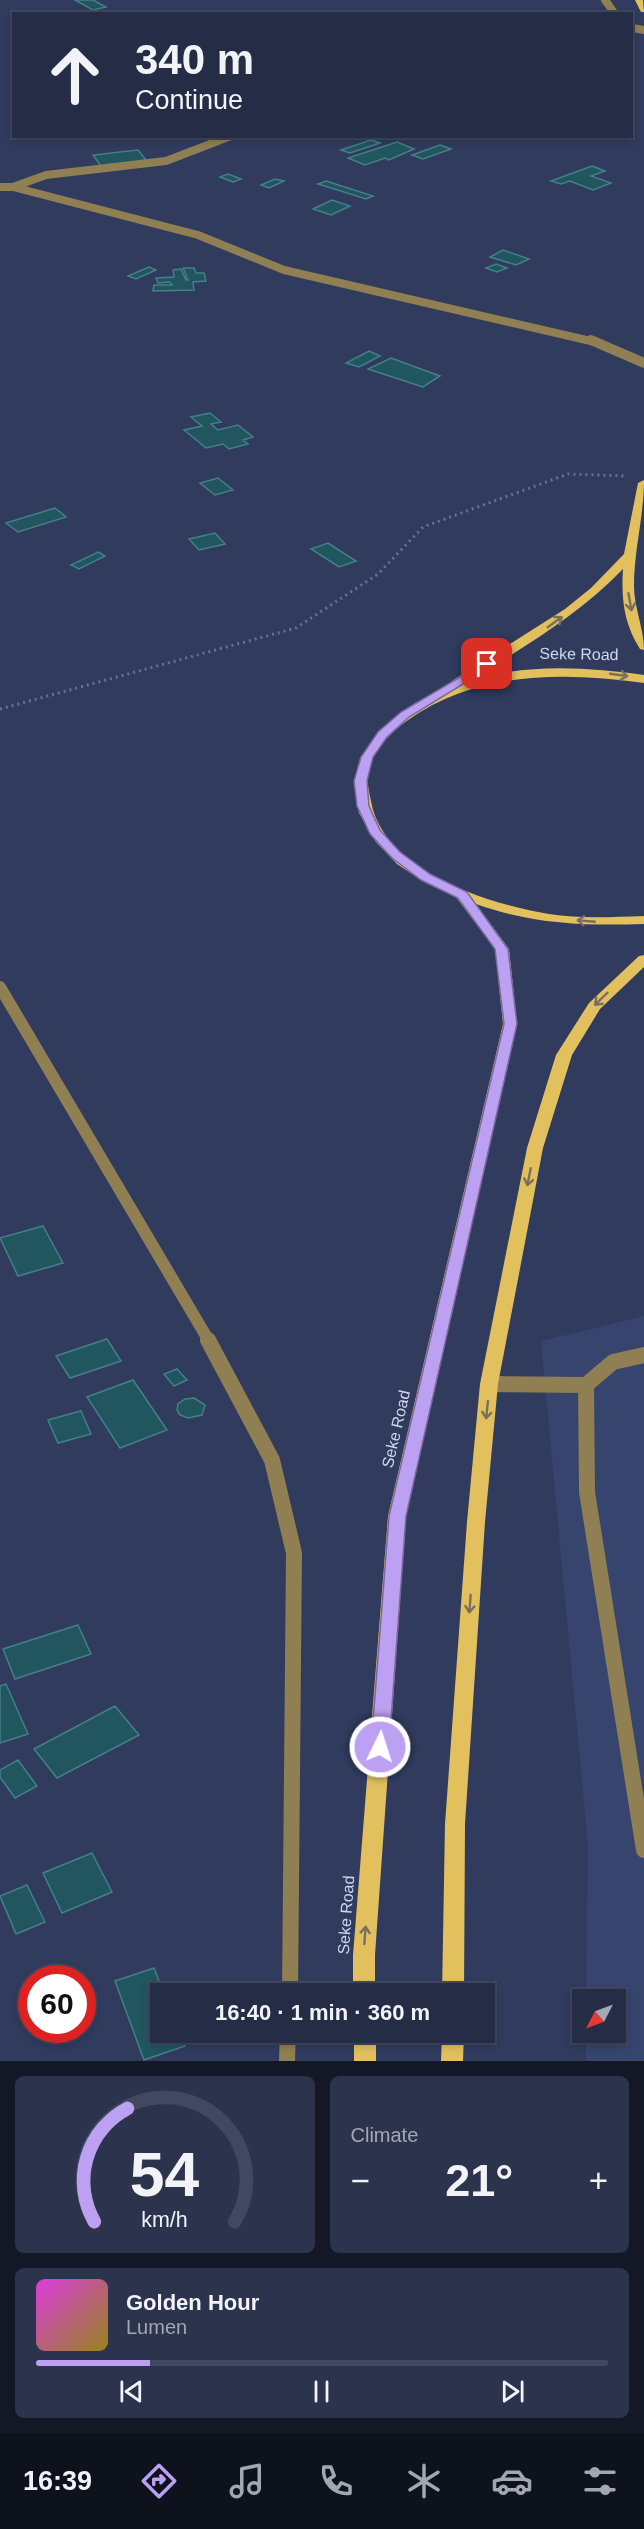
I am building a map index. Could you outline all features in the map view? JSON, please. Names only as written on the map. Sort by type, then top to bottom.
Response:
[{"type":"main road","points":[[639,0],[644,10]]},
{"type":"main road","points":[[644,483],[629,555],[628,594],[638,638],[644,646]]},
{"type":"main road","points":[[435,698],[569,612],[595,591],[629,555]]},
{"type":"main road","name":"Seke Road","points":[[644,679],[614,674],[566,672],[519,675],[474,684],[435,698],[405,714],[382,734],[367,757],[360,781],[363,806],[375,831],[396,855],[426,877],[462,895],[504,909],[550,918],[597,922],[644,920]]},
{"type":"main road","name":"Seke Road","points":[[364,1983],[364,1954],[397,1516],[510,1024],[502,949],[462,895]]},
{"type":"main road","points":[[453,1983],[455,1824],[476,1522],[489,1384],[535,1148],[564,1054],[594,1006],[644,959]]},
{"type":"main road","points":[[365,2043],[365,2061]]},
{"type":"main road","points":[[452,2061],[453,2043]]},
{"type":"street","points":[[0,188],[13,187],[46,175],[166,161],[226,138]]},
{"type":"street","points":[[13,187],[198,235],[284,270],[586,338],[644,363]]},
{"type":"street","points":[[0,987],[221,1361],[272,1460],[294,1553],[290,1983]]},
{"type":"street","points":[[489,1384],[586,1385],[613,1362],[644,1355]]},
{"type":"street","points":[[586,1385],[587,1492],[644,1850]]},
{"type":"street","points":[[287,2061],[288,2043]]},
{"type":"path","points":[[0,709],[296,628],[378,574],[423,527],[568,474],[633,476]]},
{"type":"shaded area","points":[[644,1316],[644,2061],[586,2061],[586,2043],[626,2043],[626,1989],[586,1989],[588,1846],[541,1341]]},
{"type":"building","points":[[75,0],[93,0],[106,7],[93,10]]},
{"type":"building","points":[[371,140],[380,143],[350,153],[341,150]]},
{"type":"building","points":[[397,142],[414,149],[389,160],[385,158],[365,165],[348,158]]},
{"type":"building","points":[[440,145],[451,149],[423,159],[412,155]]},
{"type":"building","points":[[138,150],[146,160],[101,166],[93,155]]},
{"type":"building","points":[[592,166],[605,171],[591,176],[611,183],[593,190],[570,181],[561,184],[551,181]]},
{"type":"building","points":[[228,174],[241,179],[233,182],[220,177]]},
{"type":"building","points":[[275,179],[284,181],[269,188],[261,185]]},
{"type":"building","points":[[326,181],[373,196],[366,199],[318,184]]},
{"type":"building","points":[[332,200],[350,206],[331,215],[313,209]]},
{"type":"building","points":[[503,250],[529,259],[516,265],[490,257]]},
{"type":"building","points":[[496,264],[507,268],[497,272],[486,268]]},
{"type":"building","points":[[149,267],[156,270],[136,279],[128,276]]},
{"type":"building","points":[[183,268],[194,268],[196,273],[204,273],[206,281],[193,282],[194,290],[153,291],[154,285],[172,285],[170,282],[158,283],[156,278],[174,277],[173,270],[181,269],[188,280]]},
{"type":"building","points":[[369,351],[380,356],[359,367],[346,363]]},
{"type":"building","points":[[391,358],[440,376],[423,387],[368,369]]},
{"type":"building","points":[[210,413],[221,422],[211,424],[218,430],[238,425],[253,437],[243,440],[248,444],[229,449],[223,444],[206,448],[184,430],[202,426],[191,417]]},
{"type":"building","points":[[218,478],[233,490],[215,495],[200,483]]},
{"type":"building","points":[[55,508],[66,517],[18,532],[6,523]]},
{"type":"building","points":[[215,533],[225,544],[199,550],[189,539]]},
{"type":"building","points":[[328,543],[356,561],[339,567],[311,549]]},
{"type":"building","points":[[98,552],[105,556],[79,569],[71,565]]},
{"type":"building","points":[[43,1226],[63,1263],[18,1276],[0,1238]]},
{"type":"building","points":[[107,1339],[121,1361],[70,1378],[56,1356]]},
{"type":"building","points":[[177,1369],[187,1380],[174,1386],[164,1374]]},
{"type":"building","points":[[133,1380],[167,1430],[120,1448],[87,1397]]},
{"type":"building","points":[[194,1398],[205,1405],[202,1415],[188,1418],[180,1415],[177,1410],[178,1404],[185,1399]]},
{"type":"building","points":[[81,1411],[91,1434],[58,1443],[48,1420]]},
{"type":"building","points":[[78,1625],[91,1654],[15,1679],[3,1649]]},
{"type":"building","points":[[6,1684],[28,1734],[0,1743],[0,1686]]},
{"type":"building","points":[[115,1706],[139,1735],[57,1778],[34,1749]]},
{"type":"building","points":[[18,1760],[37,1786],[15,1798],[0,1777],[0,1770]]},
{"type":"building","points":[[92,1853],[112,1892],[62,1913],[43,1873]]},
{"type":"building","points":[[27,1885],[45,1922],[16,1934],[0,1896]]},
{"type":"building","points":[[154,1968],[160,1983],[150,1983],[150,2043],[184,2043],[185,2046],[144,2060],[115,1981]]},
{"type":"route","points":[[380,1747],[397,1516],[510,1024],[502,949],[462,895],[426,877],[396,855],[375,831],[363,806],[360,781],[367,757],[382,734],[405,714],[435,698],[487,664]]}]
